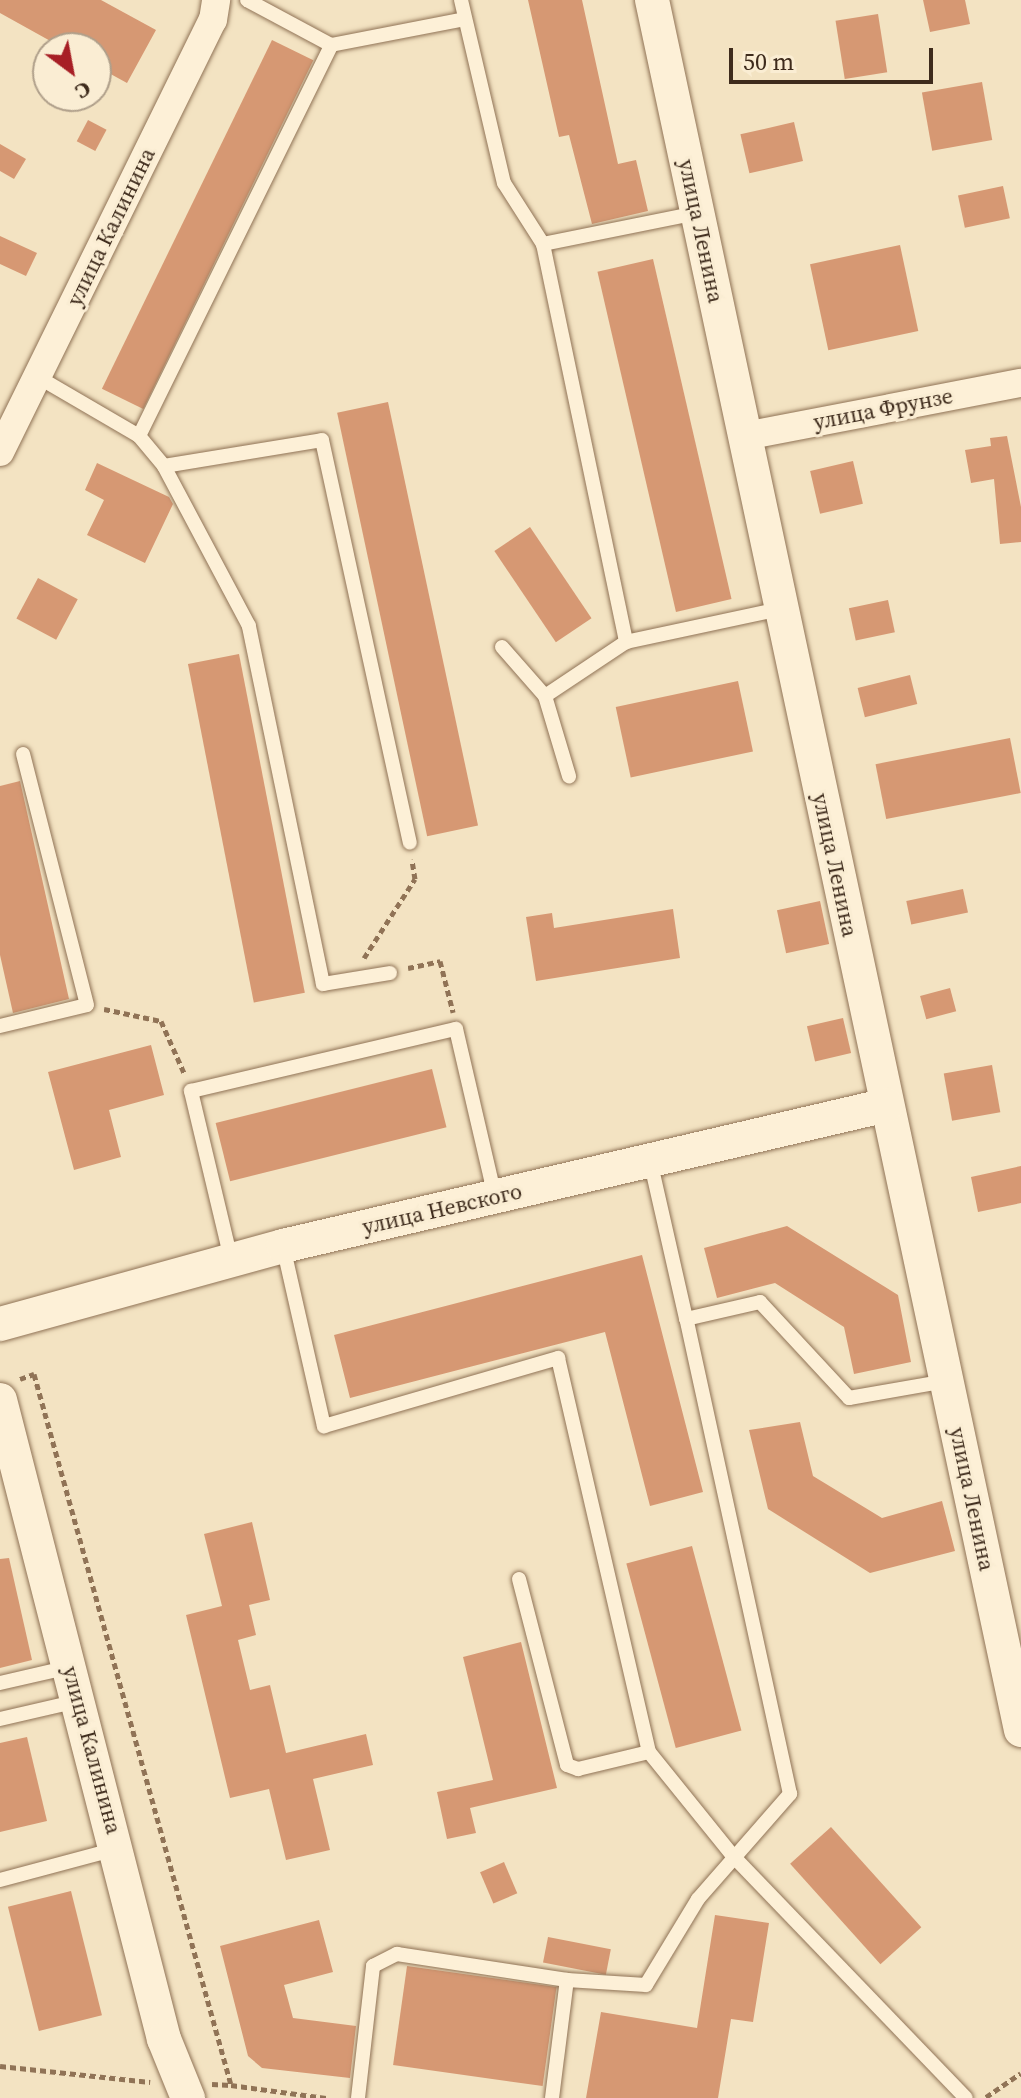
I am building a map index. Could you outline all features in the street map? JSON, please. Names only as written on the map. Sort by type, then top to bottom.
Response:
[{"type":"street","name":"улица Калинина","points":[[2,445],[213,20],[216,0]]},
{"type":"street","name":"улица Ленина","points":[[652,0],[1021,1730]]},
{"type":"street","name":"улица Фрунзе","points":[[745,436],[1021,383]]},
{"type":"street","name":"улица Невского","points":[[0,1324],[283,1246],[887,1105]]},
{"type":"street","name":"улица Калинина","points":[[6,1391],[70,1667],[164,2039],[184,2090]]},
{"type":"lane","points":[[247,0],[331,45],[465,19]]},
{"type":"lane","points":[[461,0],[504,183],[543,244],[626,642]]},
{"type":"lane","points":[[139,436],[331,45]]},
{"type":"lane","points":[[543,244],[697,213]]},
{"type":"lane","points":[[38,377],[139,436],[164,466],[249,626],[323,984],[390,973]]},
{"type":"lane","points":[[164,466],[322,440],[410,842]]},
{"type":"lane","points":[[545,696],[626,642],[780,609]]},
{"type":"lane","points":[[502,647],[545,696],[569,776]]},
{"type":"lane","points":[[0,1026],[87,1005],[23,754]]},
{"type":"lane","points":[[231,1259],[191,1091],[456,1029],[496,1196]]},
{"type":"lane","points":[[358,2098],[373,1966],[397,1954],[567,1980],[646,1985],[698,1899],[732,1855],[783,1807],[791,1783],[649,1160]]},
{"type":"lane","points":[[283,1246],[324,1426],[558,1358],[649,1752],[732,1855],[966,2098]]},
{"type":"lane","points":[[686,1319],[760,1302],[849,1398],[946,1381]]},
{"type":"lane","points":[[519,1579],[567,1765],[578,1769],[649,1752]]},
{"type":"lane","points":[[0,1683],[70,1667]]},
{"type":"lane","points":[[0,1719],[79,1701]]},
{"type":"lane","points":[[0,1880],[118,1848]]},
{"type":"lane","points":[[552,2098],[567,1980]]},
{"type":"path","points":[[350,979],[415,879],[410,842]]},
{"type":"path","points":[[390,973],[440,961],[456,1029]]},
{"type":"path","points":[[87,1005],[161,1021],[191,1091]]},
{"type":"path","points":[[6,1391],[34,1374],[231,2085]]},
{"type":"path","points":[[0,2066],[184,2090],[231,2085],[326,2098]]},
{"type":"path","points":[[985,2098],[1021,2073]]},
{"type":"building","points":[[0,0],[101,0],[156,30],[127,83],[112,75],[112,32],[34,32],[0,13]]},
{"type":"building","points":[[528,0],[582,0],[618,164],[636,160],[648,211],[592,224],[569,135],[559,137]]},
{"type":"building","points":[[923,0],[965,0],[970,24],[930,32]]},
{"type":"building","points":[[878,14],[887,72],[845,79],[836,21]]},
{"type":"building","points":[[272,40],[313,60],[143,409],[102,389]]},
{"type":"building","points":[[982,82],[992,140],[932,151],[922,93]]},
{"type":"building","points":[[88,120],[107,130],[95,151],[77,141]]},
{"type":"building","points":[[794,122],[803,161],[749,173],[740,134]]},
{"type":"building","points":[[0,144],[26,159],[14,179],[0,171]]},
{"type":"building","points":[[1003,186],[1010,218],[965,228],[958,196]]},
{"type":"building","points":[[0,236],[37,253],[26,276],[0,264]]},
{"type":"building","points":[[900,245],[918,331],[828,350],[810,264]]},
{"type":"building","points":[[653,259],[732,599],[676,612],[597,272]]},
{"type":"building","points":[[388,402],[478,826],[427,836],[337,413]]},
{"type":"building","points":[[1007,436],[1021,507],[1021,542],[1000,544],[994,479],[971,483],[965,450],[991,446],[990,438]]},
{"type":"building","points":[[853,461],[863,504],[820,514],[810,471]]},
{"type":"building","points":[[97,463],[169,497],[173,504],[145,563],[87,535],[104,500],[85,490]]},
{"type":"building","points":[[530,527],[592,618],[556,642],[494,551]]},
{"type":"building","points":[[38,578],[78,599],[56,640],[16,619]]},
{"type":"building","points":[[888,600],[895,632],[856,641],[849,608]]},
{"type":"building","points":[[239,654],[305,993],[254,1003],[188,664]]},
{"type":"building","points":[[910,675],[917,704],[865,717],[858,688]]},
{"type":"building","points":[[738,681],[753,751],[631,777],[616,707]]},
{"type":"building","points":[[1010,738],[1021,793],[886,819],[876,764]]},
{"type":"building","points":[[20,781],[69,999],[13,1013],[0,955],[0,786]]},
{"type":"building","points":[[963,889],[968,912],[911,925],[906,901]]},
{"type":"building","points":[[820,901],[829,944],[786,953],[777,910]]},
{"type":"building","points":[[673,909],[680,958],[536,981],[526,917],[552,913],[554,928]]},
{"type":"building","points":[[950,988],[956,1011],[926,1019],[920,996]]},
{"type":"building","points":[[843,1018],[851,1053],[815,1061],[807,1026]]},
{"type":"building","points":[[151,1045],[164,1095],[109,1110],[121,1157],[74,1170],[48,1072]]},
{"type":"building","points":[[992,1065],[1000,1112],[952,1121],[944,1074]]},
{"type":"building","points":[[432,1069],[447,1127],[230,1181],[216,1123]]},
{"type":"building","points":[[1021,1166],[1021,1203],[978,1212],[971,1177]]},
{"type":"building","points":[[787,1226],[898,1295],[911,1362],[854,1374],[844,1327],[775,1283],[717,1298],[704,1248]]},
{"type":"building","points":[[642,1255],[703,1492],[650,1506],[605,1332],[350,1398],[334,1335]]},
{"type":"building","points":[[800,1422],[813,1476],[882,1518],[942,1501],[955,1551],[870,1573],[768,1509],[749,1430]]},
{"type":"building","points":[[252,1522],[270,1600],[249,1605],[256,1635],[238,1640],[250,1690],[270,1685],[286,1753],[366,1734],[373,1765],[313,1779],[330,1850],[286,1860],[269,1789],[230,1798],[186,1615],[222,1606],[204,1534]]},
{"type":"building","points":[[692,1546],[741,1730],[676,1748],[626,1564]]},
{"type":"building","points":[[9,1558],[32,1660],[0,1668],[0,1559]]},
{"type":"building","points":[[521,1642],[557,1788],[470,1808],[476,1833],[447,1839],[437,1792],[493,1780],[463,1657]]},
{"type":"building","points":[[27,1737],[47,1821],[0,1832],[0,1743]]},
{"type":"building","points":[[831,1827],[921,1927],[880,1964],[790,1864]]},
{"type":"building","points":[[504,1862],[517,1893],[493,1903],[480,1872]]},
{"type":"building","points":[[71,1891],[102,2015],[39,2031],[8,1907]]},
{"type":"building","points":[[715,1915],[769,1923],[753,2022],[731,2019],[718,2098],[586,2098],[601,2012],[697,2028]]},
{"type":"building","points":[[319,1920],[333,1972],[284,1985],[293,2018],[356,2026],[350,2078],[262,2068],[248,2056],[220,1946]]},
{"type":"building","points":[[548,1937],[611,1949],[606,1975],[543,1963]]},
{"type":"building","points":[[407,1966],[557,1987],[543,2086],[393,2065]]}]
